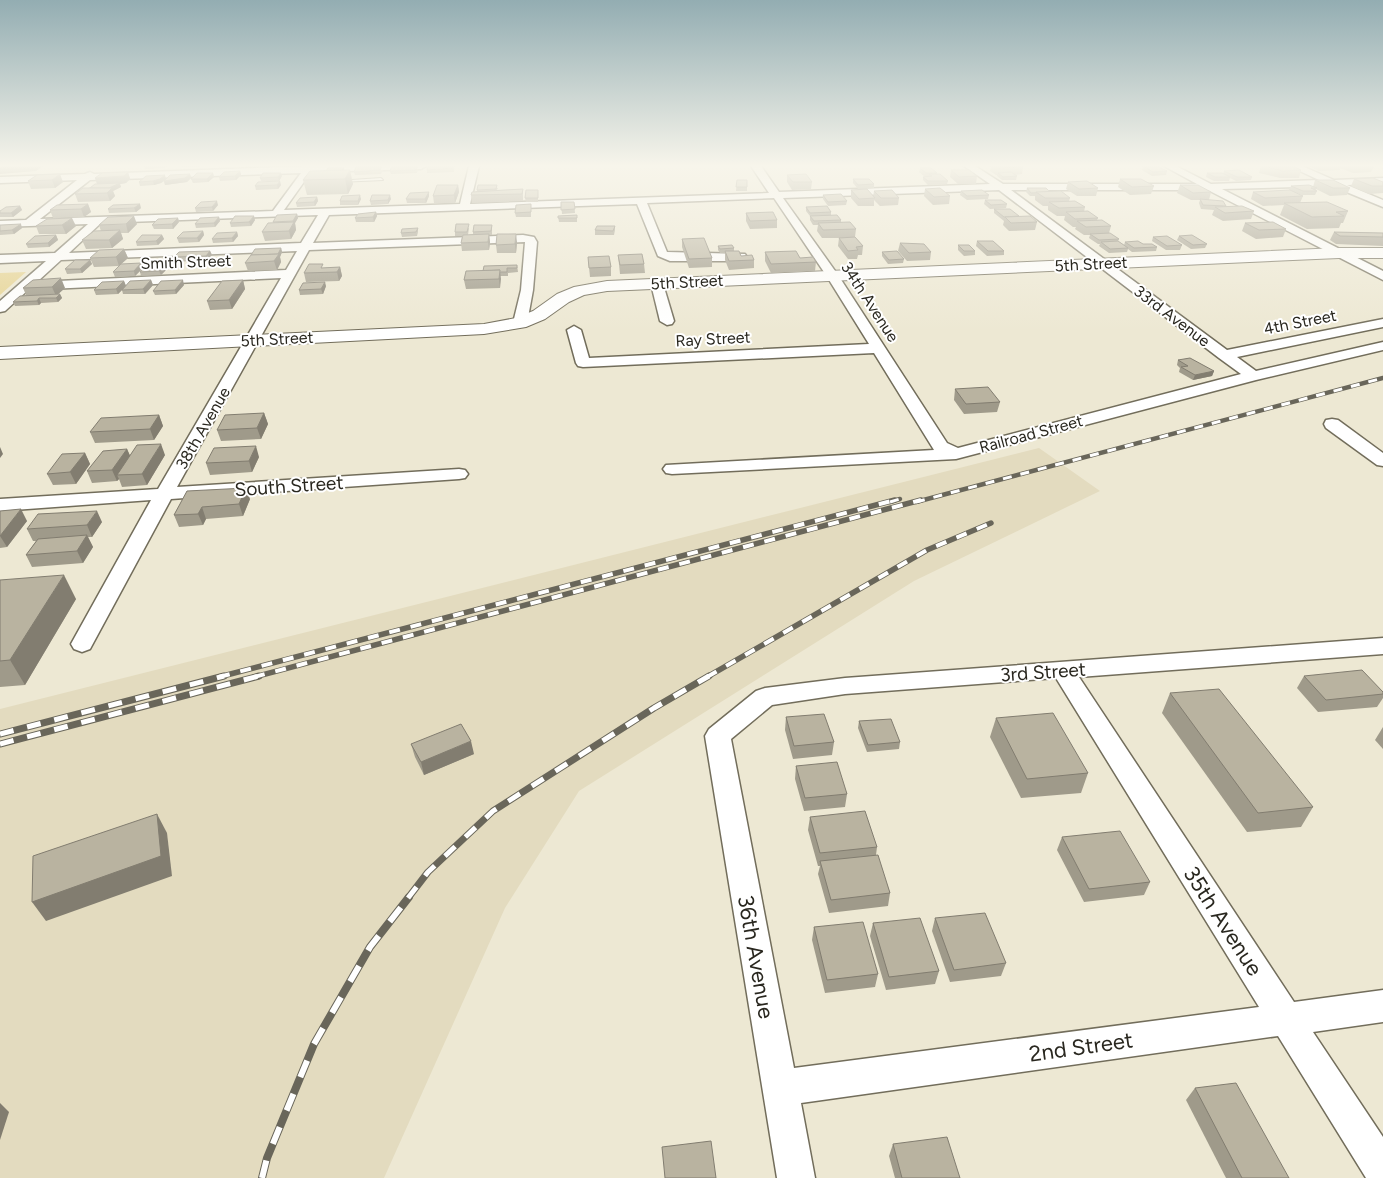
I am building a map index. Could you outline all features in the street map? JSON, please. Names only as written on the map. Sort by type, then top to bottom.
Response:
[{"type":"street","points":[[0,224],[76,221]]},
{"type":"street","points":[[0,308],[98,221]]},
{"type":"street","name":"38th Avenue","points":[[82,644],[164,494],[320,221]]},
{"type":"street","points":[[649,221],[662,254],[670,257],[741,257]]},
{"type":"street","name":"34th Avenue","points":[[793,221],[832,275],[941,447],[956,454]]},
{"type":"street","name":"33rd Avenue","points":[[1045,221],[1254,376]]},
{"type":"street","points":[[1275,221],[1383,276]]},
{"type":"street","points":[[0,259],[530,239],[527,290],[520,323]]},
{"type":"street","name":"5th Street","points":[[0,353],[484,329],[520,323],[539,315],[563,298],[580,291],[607,286],[1102,263],[1339,253],[1383,253]]},
{"type":"street","name":"Smith Street","points":[[25,286],[289,274]]},
{"type":"street","points":[[657,284],[667,321]]},
{"type":"street","name":"4th Street","points":[[1224,355],[1383,324]]},
{"type":"street","name":"Ray Street","points":[[574,330],[583,363],[879,348]]},
{"type":"street","name":"Railroad Street","points":[[672,469],[956,454],[1254,376],[1383,346]]},
{"type":"street","points":[[1332,424],[1383,461]]},
{"type":"street","name":"South Street","points":[[0,505],[459,474]]},
{"type":"street","name":"3rd Street","points":[[718,736],[765,697],[845,686],[1383,646]]},
{"type":"street","name":"35th Avenue","points":[[1063,671],[1383,1171]]},
{"type":"street","name":"36th Avenue","points":[[718,736],[796,1178]]},
{"type":"street","name":"2nd Street","points":[[779,1088],[1383,1006]]},
{"type":"shaded area","points":[[26,272],[0,295],[0,273]]},
{"type":"shaded area","points":[[1039,448],[1100,491],[914,581],[579,791],[505,908],[384,1178],[0,1178],[0,709]]},
{"type":"building","points":[[44,221],[68,221],[62,225],[36,226]]},
{"type":"building","points":[[104,221],[129,221],[126,224],[99,225]]},
{"type":"building","points":[[156,221],[175,221],[172,224],[152,225]]},
{"type":"building","points":[[198,221],[216,221],[214,223],[195,224]]},
{"type":"building","points":[[231,221],[250,221],[249,222],[230,223]]},
{"type":"building","points":[[1009,221],[1037,222],[1011,223]]},
{"type":"building","points":[[1077,221],[1103,221],[1111,226],[1086,227]]},
{"type":"building","points":[[294,222],[289,231],[262,232],[268,223]]},
{"type":"building","points":[[850,222],[856,229],[823,230],[818,223]]},
{"type":"building","points":[[1273,222],[1286,229],[1259,230],[1245,223]]},
{"type":"building","points":[[21,224],[12,230],[0,231],[0,225]]},
{"type":"building","points":[[456,224],[469,224],[467,232],[455,232]]},
{"type":"building","points":[[474,225],[492,225],[491,231],[473,232]]},
{"type":"building","points":[[597,226],[615,226],[613,231],[595,230]]},
{"type":"building","points":[[418,228],[416,232],[401,233],[402,229]]},
{"type":"building","points":[[120,230],[109,240],[82,240],[94,231]]},
{"type":"building","points":[[203,231],[197,238],[177,238],[183,232]]},
{"type":"building","points":[[237,232],[232,238],[212,239],[217,233]]},
{"type":"building","points":[[1334,232],[1383,233],[1383,237],[1340,236]]},
{"type":"building","points":[[1110,233],[1119,239],[1099,240],[1090,234]]},
{"type":"building","points":[[489,234],[488,242],[461,243],[463,235]]},
{"type":"building","points":[[497,234],[516,234],[515,244],[496,245]]},
{"type":"building","points":[[56,235],[48,243],[26,244],[35,236]]},
{"type":"building","points":[[142,235],[162,235],[156,241],[136,242]]},
{"type":"building","points":[[1192,235],[1207,244],[1193,245],[1179,236]]},
{"type":"building","points":[[1167,236],[1182,245],[1167,246],[1153,237]]},
{"type":"building","points":[[855,237],[863,246],[856,247],[858,250],[848,251],[839,238]]},
{"type":"building","points":[[704,238],[712,258],[689,259],[682,239]]},
{"type":"building","points":[[977,241],[993,241],[1004,251],[988,251]]},
{"type":"building","points":[[1118,241],[1128,248],[1110,249],[1101,242]]},
{"type":"building","points":[[1138,241],[1157,247],[1134,248],[1125,242]]},
{"type":"building","points":[[900,243],[924,244],[931,252],[909,253]]},
{"type":"building","points":[[732,245],[734,248],[720,249],[718,246]]},
{"type":"building","points":[[958,245],[969,245],[975,251],[964,251]]},
{"type":"building","points":[[281,248],[278,254],[251,255],[255,249]]},
{"type":"building","points":[[124,249],[116,257],[90,258],[99,250]]},
{"type":"building","points":[[210,251],[206,256],[174,257],[179,252]]},
{"type":"building","points":[[725,251],[739,251],[741,256],[752,255],[754,260],[729,261]]},
{"type":"building","points":[[796,251],[800,258],[813,257],[816,262],[771,264],[765,252]]},
{"type":"building","points":[[897,251],[904,259],[889,260],[882,252]]},
{"type":"building","points":[[279,254],[274,261],[245,263],[251,255]]},
{"type":"building","points":[[642,254],[644,264],[620,265],[618,255]]},
{"type":"building","points":[[609,256],[611,267],[589,268],[588,257]]},
{"type":"building","points":[[75,260],[90,260],[80,269],[65,269]]},
{"type":"building","points":[[141,263],[134,271],[113,272],[121,264]]},
{"type":"building","points":[[166,263],[159,271],[140,272],[147,264]]},
{"type":"building","points":[[309,264],[323,264],[321,268],[340,267],[337,272],[304,273]]},
{"type":"building","points":[[517,265],[517,268],[507,268],[507,272],[499,272],[500,270],[483,271],[484,266]]},
{"type":"building","points":[[500,270],[499,279],[464,280],[466,271]]},
{"type":"building","points":[[61,278],[52,287],[23,288],[33,280]]},
{"type":"building","points":[[151,280],[143,289],[122,290],[130,281]]},
{"type":"building","points":[[183,280],[175,290],[153,291],[161,281]]},
{"type":"building","points":[[243,280],[229,300],[207,301],[222,281]]},
{"type":"building","points":[[124,281],[116,289],[94,290],[102,282]]},
{"type":"building","points":[[325,282],[321,289],[299,290],[303,283]]},
{"type":"building","points":[[60,294],[56,298],[39,298],[37,301],[13,302],[20,296]]},
{"type":"building","points":[[1190,358],[1214,371],[1195,375],[1181,367],[1188,366],[1178,360]]},
{"type":"building","points":[[988,387],[1000,402],[966,404],[955,389]]},
{"type":"building","points":[[264,413],[257,428],[217,430],[225,415]]},
{"type":"building","points":[[159,415],[150,429],[90,432],[101,418]]},
{"type":"building","points":[[161,444],[142,474],[117,475],[137,445]]},
{"type":"building","points":[[256,446],[249,461],[206,463],[214,448]]},
{"type":"building","points":[[127,449],[112,470],[87,471],[103,451]]},
{"type":"building","points":[[85,453],[70,472],[47,474],[62,454]]},
{"type":"building","points":[[246,488],[239,504],[202,507],[198,514],[174,515],[187,491]]},
{"type":"building","points":[[21,509],[0,536],[0,511]]},
{"type":"building","points":[[97,511],[87,525],[27,529],[38,514]]},
{"type":"building","points":[[87,535],[77,551],[26,555],[38,539]]},
{"type":"building","points":[[64,575],[10,660],[0,661],[0,580]]},
{"type":"building","points":[[1362,670],[1383,694],[1326,700],[1304,676]]},
{"type":"building","points":[[1219,689],[1313,807],[1258,813],[1170,693]]},
{"type":"building","points":[[1053,713],[1088,773],[1027,779],[996,718]]},
{"type":"building","points":[[824,714],[834,742],[794,746],[786,717]]},
{"type":"building","points":[[891,719],[900,742],[868,745],[859,721]]},
{"type":"building","points":[[461,724],[471,741],[421,762],[411,744]]},
{"type":"building","points":[[837,762],[847,794],[805,798],[796,766]]},
{"type":"building","points":[[865,811],[877,847],[820,853],[810,817]]},
{"type":"building","points":[[157,814],[161,856],[32,902],[33,856]]},
{"type":"building","points":[[1120,831],[1150,882],[1089,889],[1062,837]]},
{"type":"building","points":[[878,855],[890,893],[831,900],[820,861]]},
{"type":"building","points":[[985,913],[1006,963],[954,970],[935,918]]},
{"type":"building","points":[[920,918],[939,971],[889,977],[873,923]]},
{"type":"building","points":[[863,922],[878,974],[827,980],[814,927]]},
{"type":"building","points":[[1236,1083],[1289,1178],[1242,1178],[1195,1088]]},
{"type":"building","points":[[947,1137],[960,1178],[902,1178],[893,1144]]},
{"type":"building","points":[[711,1141],[716,1178],[665,1178],[662,1147]]},
{"type":"railway","points":[[916,502],[1383,378]]},
{"type":"railway","points":[[890,502],[900,499]]},
{"type":"railway","points":[[219,677],[895,500]]},
{"type":"railway","points":[[254,677],[921,500]]},
{"type":"railway","points":[[707,677],[927,550],[991,523]]},
{"type":"railway","points":[[0,734],[224,676]]},
{"type":"railway","points":[[0,744],[259,676]]},
{"type":"railway","points":[[408,898],[428,872],[493,811],[654,708],[709,676]]},
{"type":"railway","points":[[262,1178],[267,1158],[314,1044],[370,947],[409,897]]}]
